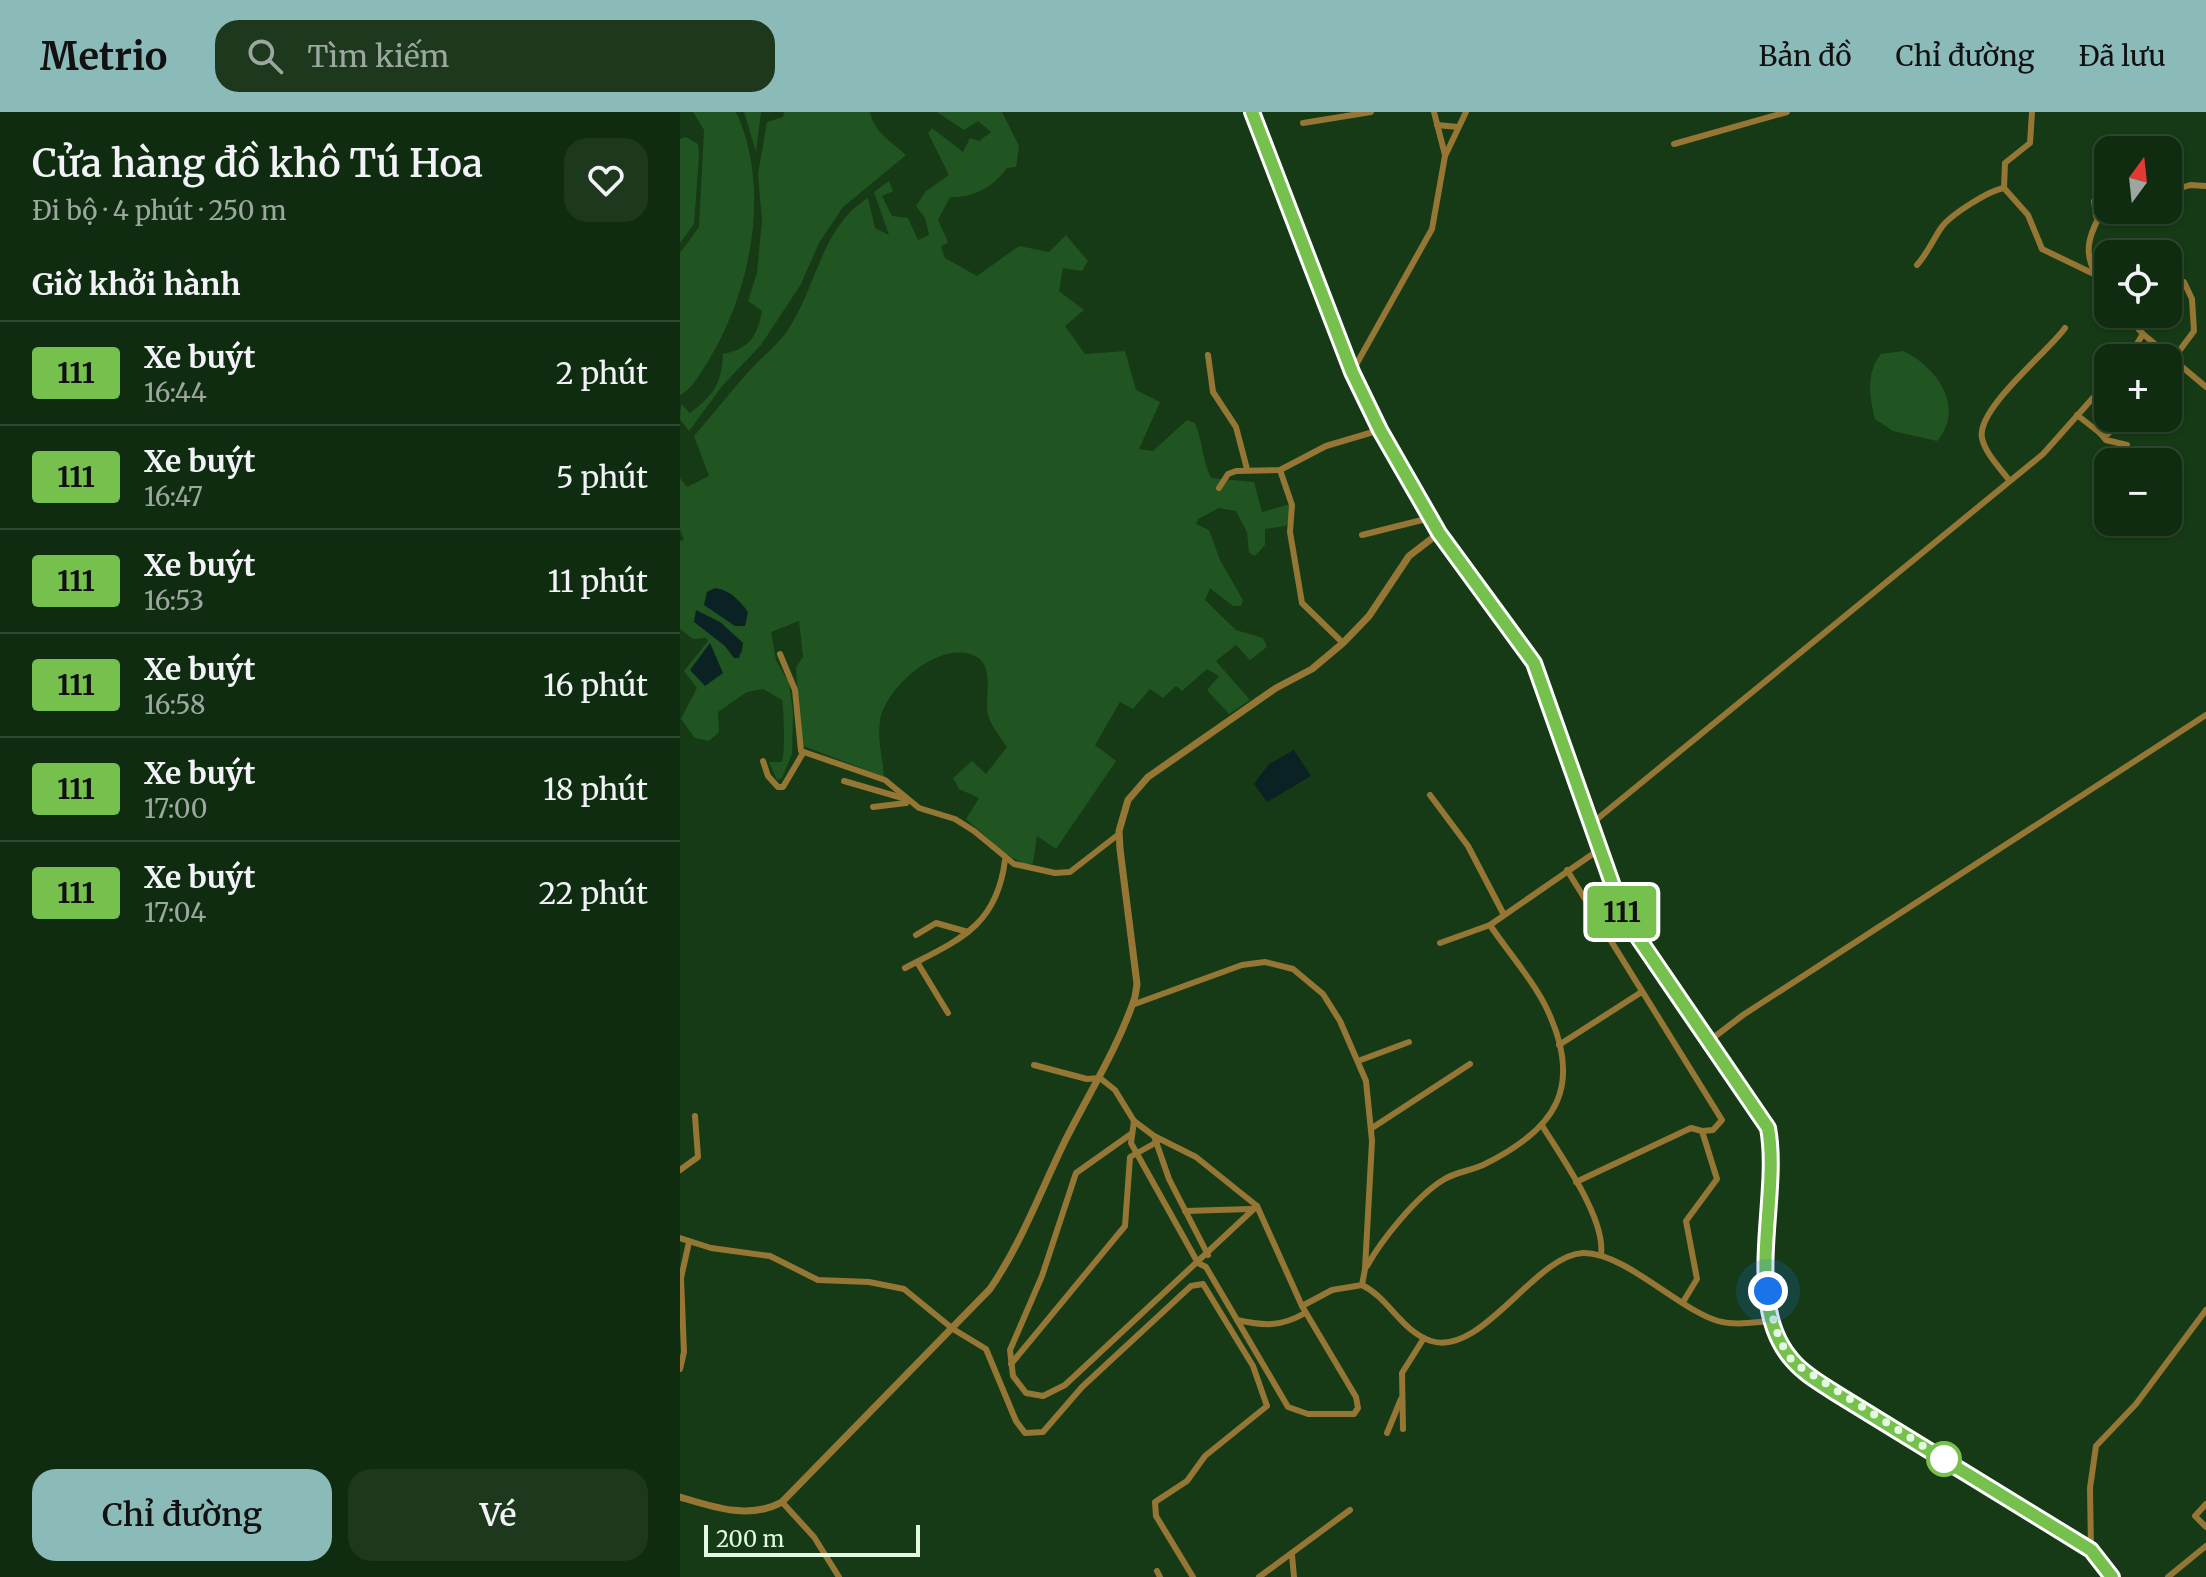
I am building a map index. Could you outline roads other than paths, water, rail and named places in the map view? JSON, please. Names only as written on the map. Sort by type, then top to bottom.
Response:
[{"type":"main road","points":[[1252,112],[1352,372],[1380,430],[1439,533],[1534,663],[1624,917],[1768,1128],[1771,1146],[1766,1256],[1773,1321],[1784,1350],[1807,1374],[2091,1550],[2112,1577]]},
{"type":"street","points":[[1303,123],[1371,112]]},
{"type":"street","points":[[1434,112],[1445,156]]},
{"type":"street","points":[[1352,372],[1432,229],[1445,156],[1466,112]]},
{"type":"street","points":[[1674,144],[1787,112]]},
{"type":"street","points":[[2032,112],[2030,143],[2005,163],[2004,188],[2028,215],[2042,249],[2094,274]]},
{"type":"street","points":[[1437,125],[1458,127]]},
{"type":"street","points":[[2182,188],[2206,186]]},
{"type":"street","points":[[1917,265],[1943,225],[2004,188]]},
{"type":"street","points":[[2094,271],[2087,256],[2087,245],[2096,224]]},
{"type":"street","points":[[2182,347],[2194,331],[2192,299],[2184,282]]},
{"type":"street","points":[[2009,480],[1982,439],[1983,428],[1999,399],[2065,328]]},
{"type":"street","points":[[2138,328],[2156,344]]},
{"type":"street","points":[[2137,344],[2143,334]]},
{"type":"street","points":[[1208,355],[1213,392],[1236,427],[1247,469]]},
{"type":"street","points":[[2182,365],[2206,387]]},
{"type":"street","points":[[1591,824],[2043,454],[2094,396]]},
{"type":"street","points":[[2077,415],[2106,440],[2127,445]]},
{"type":"street","points":[[1219,488],[1228,474],[1247,469],[1280,470],[1326,446],[1380,430]]},
{"type":"street","points":[[2100,433],[2113,432]]},
{"type":"street","points":[[1280,470],[1292,505],[1290,532],[1302,603],[1343,643]]},
{"type":"street","points":[[1362,535],[1430,518]]},
{"type":"street","points":[[680,1497],[752,1512],[767,1511],[782,1502],[953,1329],[1006,1266],[1067,1137],[1100,1078],[1132,1005],[1137,984],[1119,834],[1128,800],[1148,777],[1276,688],[1312,669],[1343,643],[1369,616],[1409,556],[1439,533]]},
{"type":"street","points":[[780,654],[795,690],[798,744],[803,753],[871,774],[893,785],[910,802]]},
{"type":"street","points":[[1709,1041],[1743,1015],[2205,718]]},
{"type":"street","points":[[763,761],[768,776],[778,787],[783,787],[803,753]]},
{"type":"street","points":[[844,781],[910,802],[963,824],[1005,860],[1024,868],[1065,873],[1085,864],[1119,834]]},
{"type":"street","points":[[1430,795],[1468,846],[1504,915]]},
{"type":"street","points":[[873,807],[899,801],[910,802]]},
{"type":"street","points":[[1440,943],[1490,925],[1600,849]]},
{"type":"street","points":[[905,968],[968,932],[993,905],[1005,860]]},
{"type":"street","points":[[1567,870],[1640,993],[1722,1120],[1713,1130],[1691,1128],[1576,1182]]},
{"type":"street","points":[[916,935],[936,923],[968,932]]},
{"type":"street","points":[[1365,1269],[1377,1249],[1440,1181],[1511,1151],[1543,1127],[1560,1092],[1563,1063],[1545,1004],[1490,925]]},
{"type":"street","points":[[917,962],[948,1013]]},
{"type":"street","points":[[1132,1005],[1242,965],[1278,963],[1293,969],[1323,994],[1333,1007],[1366,1081],[1372,1128],[1362,1285]]},
{"type":"street","points":[[1559,1045],[1640,993]]},
{"type":"street","points":[[1358,1061],[1409,1042]]},
{"type":"street","points":[[1372,1128],[1470,1064]]},
{"type":"street","points":[[1034,1065],[1087,1079],[1100,1078],[1115,1090],[1134,1121],[1156,1139],[1196,1157],[1254,1207],[1304,1310],[1356,1397],[1358,1408],[1354,1414],[1308,1414],[1288,1407],[1206,1267],[1198,1263],[1135,1151],[1131,1134],[1134,1121]]},
{"type":"street","points":[[680,1170],[698,1157],[695,1116]]},
{"type":"street","points":[[1543,1127],[1593,1214],[1602,1245],[1601,1255]]},
{"type":"street","points":[[1683,1302],[1697,1279],[1686,1221],[1717,1179],[1702,1131]]},
{"type":"street","points":[[1131,1134],[1078,1169],[1042,1276],[1013,1339],[1013,1376],[1026,1393],[1035,1396],[1053,1394],[1198,1263],[1254,1207]]},
{"type":"street","points":[[1011,1364],[1125,1226],[1128,1164],[1135,1151],[1156,1139]]},
{"type":"street","points":[[1156,1139],[1164,1168],[1208,1253],[1206,1267]]},
{"type":"street","points":[[1185,1211],[1254,1207]]},
{"type":"street","points":[[680,1238],[770,1256],[818,1280],[896,1286],[913,1294],[953,1329],[986,1349],[1020,1429],[1038,1434],[1082,1387],[1191,1286],[1199,1283],[1207,1288],[1253,1366],[1267,1406],[1233,1430],[1205,1456],[1187,1481],[1155,1502],[1156,1516],[1193,1577]]},
{"type":"street","points":[[680,1369],[684,1352],[681,1278],[689,1242]]},
{"type":"street","points":[[1237,1320],[1263,1326],[1284,1324],[1332,1290],[1362,1285],[1376,1292],[1393,1313],[1424,1338],[1455,1343],[1569,1256],[1582,1253],[1601,1255],[1718,1321],[1773,1321]]},
{"type":"street","points":[[2091,1550],[2090,1488],[2096,1446],[2136,1404],[2206,1310]]},
{"type":"street","points":[[1403,1429],[1401,1399],[1405,1363],[1424,1338]]},
{"type":"street","points":[[1387,1433],[1401,1399]]},
{"type":"street","points":[[782,1502],[814,1537],[839,1577]]},
{"type":"street","points":[[2206,1504],[2195,1516],[2206,1527]]},
{"type":"street","points":[[1259,1577],[1350,1510]]},
{"type":"street","points":[[2168,1577],[2206,1546]]},
{"type":"street","points":[[1292,1555],[1294,1577]]},
{"type":"water","points":[[715,588],[730,593],[745,608],[748,612],[745,626],[735,626],[704,605],[707,592]]},
{"type":"water","points":[[696,610],[720,622],[743,643],[739,658],[734,658],[725,646],[694,622]]},
{"type":"water","points":[[710,643],[723,673],[705,686],[690,670]]},
{"type":"water","points":[[1294,750],[1311,776],[1267,802],[1254,784],[1269,764]]}]
